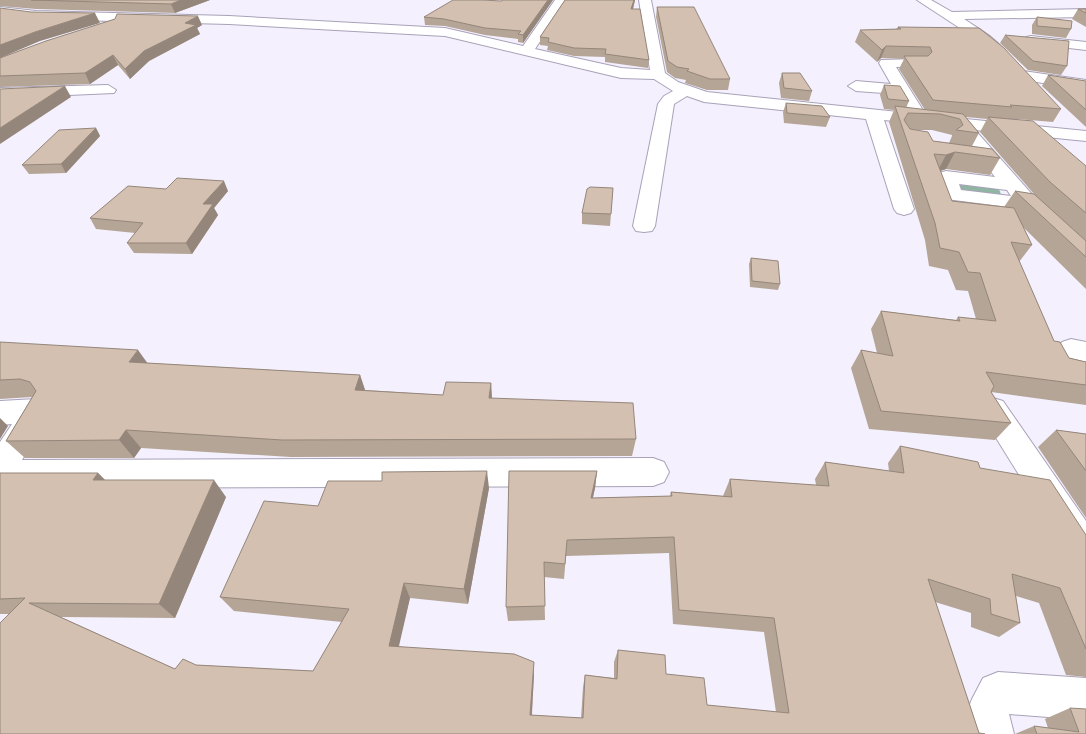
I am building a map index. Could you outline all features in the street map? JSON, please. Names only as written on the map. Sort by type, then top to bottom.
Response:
[{"type":"street","points":[[526,52],[561,0]]},
{"type":"street","points":[[645,0],[658,75]]},
{"type":"street","points":[[923,0],[980,35],[1016,68],[1036,91]]},
{"type":"street","points":[[0,12],[36,15],[110,3]]},
{"type":"street","points":[[70,9],[137,18],[365,26],[444,32],[621,73],[658,75],[685,91],[704,97],[960,122],[1083,138]]},
{"type":"street","points":[[948,16],[1086,13]]},
{"type":"street","points":[[91,31],[137,18]]},
{"type":"street","points":[[980,35],[1086,46]]},
{"type":"street","points":[[918,63],[886,63],[920,118]]},
{"type":"street","points":[[1016,68],[1086,85]]},
{"type":"street","points":[[856,86],[903,90]]},
{"type":"street","points":[[0,92],[108,90]]},
{"type":"street","points":[[644,226],[666,104],[670,99],[685,91]]},
{"type":"street","points":[[873,113],[904,210]]},
{"type":"street","points":[[1063,120],[1083,138]]},
{"type":"street","points":[[960,122],[1012,185],[1086,256]]},
{"type":"street","points":[[978,144],[956,148],[989,159]]},
{"type":"street","points":[[1012,185],[946,177],[953,195],[1030,204]]},
{"type":"street","points":[[993,409],[1086,551]]},
{"type":"street","points":[[0,413],[36,410],[0,469]]},
{"type":"street","points":[[0,474],[653,472]]},
{"type":"street","points":[[992,734],[987,714],[998,693],[1086,699]]},
{"type":"green space","points":[[959,183],[996,188],[1000,191],[1001,196],[962,190],[957,186]]},
{"type":"building","points":[[31,0],[181,0],[171,4]]},
{"type":"building","points":[[453,0],[548,0],[523,35],[518,34],[521,31],[485,28],[444,19],[424,17]]},
{"type":"building","points":[[565,0],[634,0],[631,9],[640,9],[649,60],[605,54],[606,49],[574,48],[548,42],[549,38],[540,37]]},
{"type":"building","points":[[657,7],[694,7],[730,79],[710,79],[687,71],[689,69],[677,67],[668,61]]},
{"type":"building","points":[[0,8],[31,12],[95,13],[0,45]]},
{"type":"building","points":[[1078,9],[1086,9],[1086,13]]},
{"type":"building","points":[[117,14],[198,16],[185,23],[196,25],[144,51],[125,69],[113,55],[85,73],[0,76],[0,58],[115,19]]},
{"type":"building","points":[[1037,17],[1072,21],[1071,29],[1037,26]]},
{"type":"building","points":[[898,27],[979,28],[1004,48],[1061,109],[933,100],[904,56],[928,56],[932,52],[930,47],[886,46],[882,50],[860,30],[901,29]]},
{"type":"building","points":[[1005,35],[1069,41],[1067,66],[1033,61]]},
{"type":"building","points":[[782,73],[800,73],[812,91],[784,88]]},
{"type":"building","points":[[1048,75],[1086,81],[1086,110]]},
{"type":"building","points":[[884,85],[900,86],[909,101],[888,99]]},
{"type":"building","points":[[65,86],[0,128],[0,89]]},
{"type":"building","points":[[786,103],[822,106],[830,117],[787,113]]},
{"type":"building","points":[[895,106],[963,114],[979,133],[956,130],[963,125],[960,119],[940,114],[908,113],[904,120],[910,129],[928,132],[933,141],[992,149],[1000,158],[955,152],[946,155],[934,154],[952,201],[1014,208],[1032,245],[1011,242],[1054,341],[1060,342],[1069,358],[1086,362],[1086,385],[986,372],[994,386],[991,392],[1011,423],[881,411],[861,350],[893,356],[881,311],[960,321],[958,317],[996,321],[980,273],[968,272],[959,252],[940,248],[935,223]]},
{"type":"building","points":[[988,117],[1033,121],[1086,166],[1086,213],[1050,182]]},
{"type":"building","points":[[96,128],[61,164],[22,165],[59,130]]},
{"type":"building","points":[[177,178],[224,181],[203,204],[213,204],[186,243],[127,243],[143,223],[90,218],[128,186],[166,189]]},
{"type":"building","points":[[590,187],[613,188],[611,214],[582,213],[587,189]]},
{"type":"building","points":[[1015,191],[1034,194],[1086,241],[1086,257]]},
{"type":"building","points":[[751,258],[778,261],[780,284],[752,281]]},
{"type":"building","points":[[0,342],[138,350],[129,362],[360,375],[355,390],[443,395],[446,382],[491,383],[489,398],[633,403],[636,439],[282,440],[126,430],[119,440],[6,441],[36,391],[30,382],[20,379],[0,380]]},
{"type":"building","points":[[1056,430],[1086,434],[1086,471]]},
{"type":"building","points":[[900,446],[978,462],[980,468],[1050,480],[1086,535],[1086,649],[1060,588],[1012,574],[1020,623],[991,614],[990,599],[928,579],[979,733],[985,734],[0,734],[0,623],[25,598],[0,599],[0,473],[98,473],[93,480],[214,480],[159,604],[29,603],[175,669],[183,659],[196,665],[313,671],[349,609],[220,597],[264,501],[318,506],[328,481],[382,481],[382,472],[487,471],[464,589],[404,583],[389,646],[514,654],[534,662],[530,715],[583,718],[585,675],[617,679],[618,650],[665,655],[666,674],[704,678],[707,705],[789,713],[774,618],[679,610],[674,537],[567,540],[565,564],[544,562],[545,606],[506,607],[509,471],[597,471],[591,498],[672,496],[671,492],[732,497],[730,479],[829,486],[825,462],[904,473]]},
{"type":"building","points":[[1070,708],[1086,709],[1086,734],[1037,734],[1034,726],[1079,732]]}]
